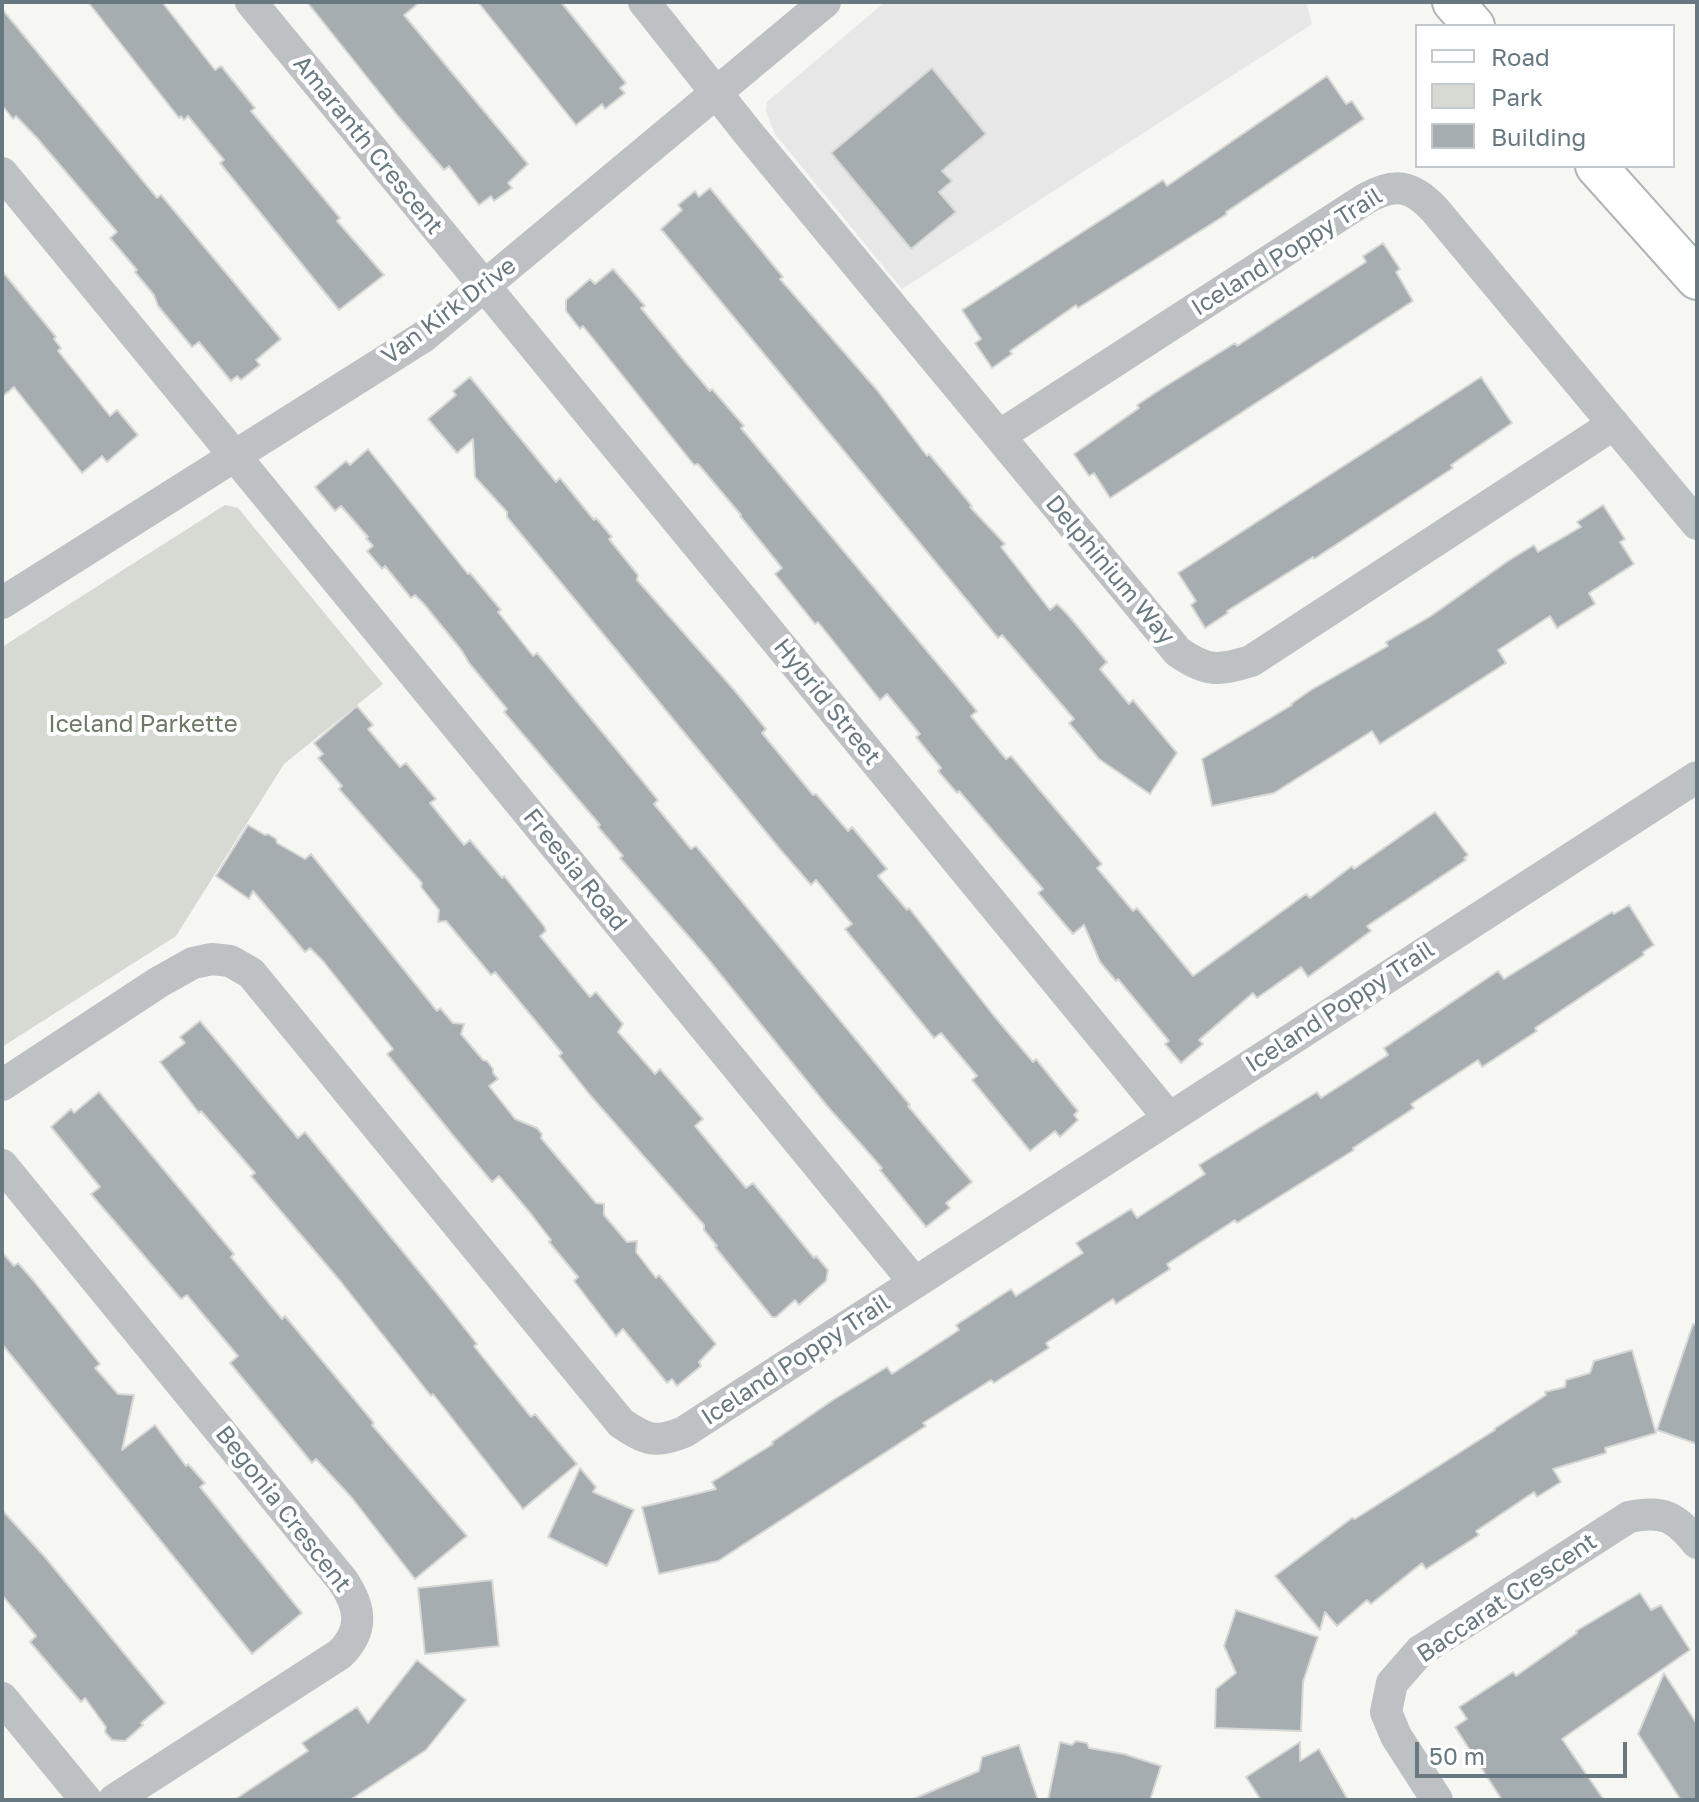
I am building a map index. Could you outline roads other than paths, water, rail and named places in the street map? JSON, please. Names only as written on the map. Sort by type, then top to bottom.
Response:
[{"type":"main road","points":[[1453,2],[1472,24]]},
{"type":"main road","points":[[1598,168],[1697,279]]},
{"type":"street","name":"Amaranth Crescent","points":[[251,2],[485,287]]},
{"type":"street","name":"Delphinium Way","points":[[644,2],[1178,652],[1198,666],[1221,670],[1251,661],[1614,424]]},
{"type":"street","name":"Van Kirk Drive","points":[[2,603],[423,337],[825,2]]},
{"type":"street","points":[[2,173],[234,456]]},
{"type":"street","name":"Iceland Poppy Trail","points":[[999,436],[1365,199],[1396,187],[1406,189],[1426,201],[1697,524]]},
{"type":"street","name":"Hybrid Street","points":[[485,287],[1169,1118]]},
{"type":"street","name":"Freesia Road","points":[[234,456],[915,1283]]},
{"type":"street","name":"Iceland Poppy Trail","points":[[2,1085],[193,963],[212,959],[230,961],[251,973],[621,1423],[640,1436],[666,1439],[684,1432],[1697,777]]},
{"type":"street","name":"Begonia Crescent","points":[[2,1165],[343,1581],[353,1595],[357,1614],[357,1629],[340,1654],[114,1800]]},
{"type":"street","name":"Baccarat Crescent","points":[[1437,1800],[1396,1736],[1386,1712],[1392,1683],[1420,1651],[1629,1517],[1652,1513],[1674,1518],[1697,1543]]},
{"type":"street","points":[[2,1698],[86,1800]]},
{"type":"park label","name":"Iceland Parkette","points":[[143,724]]}]
